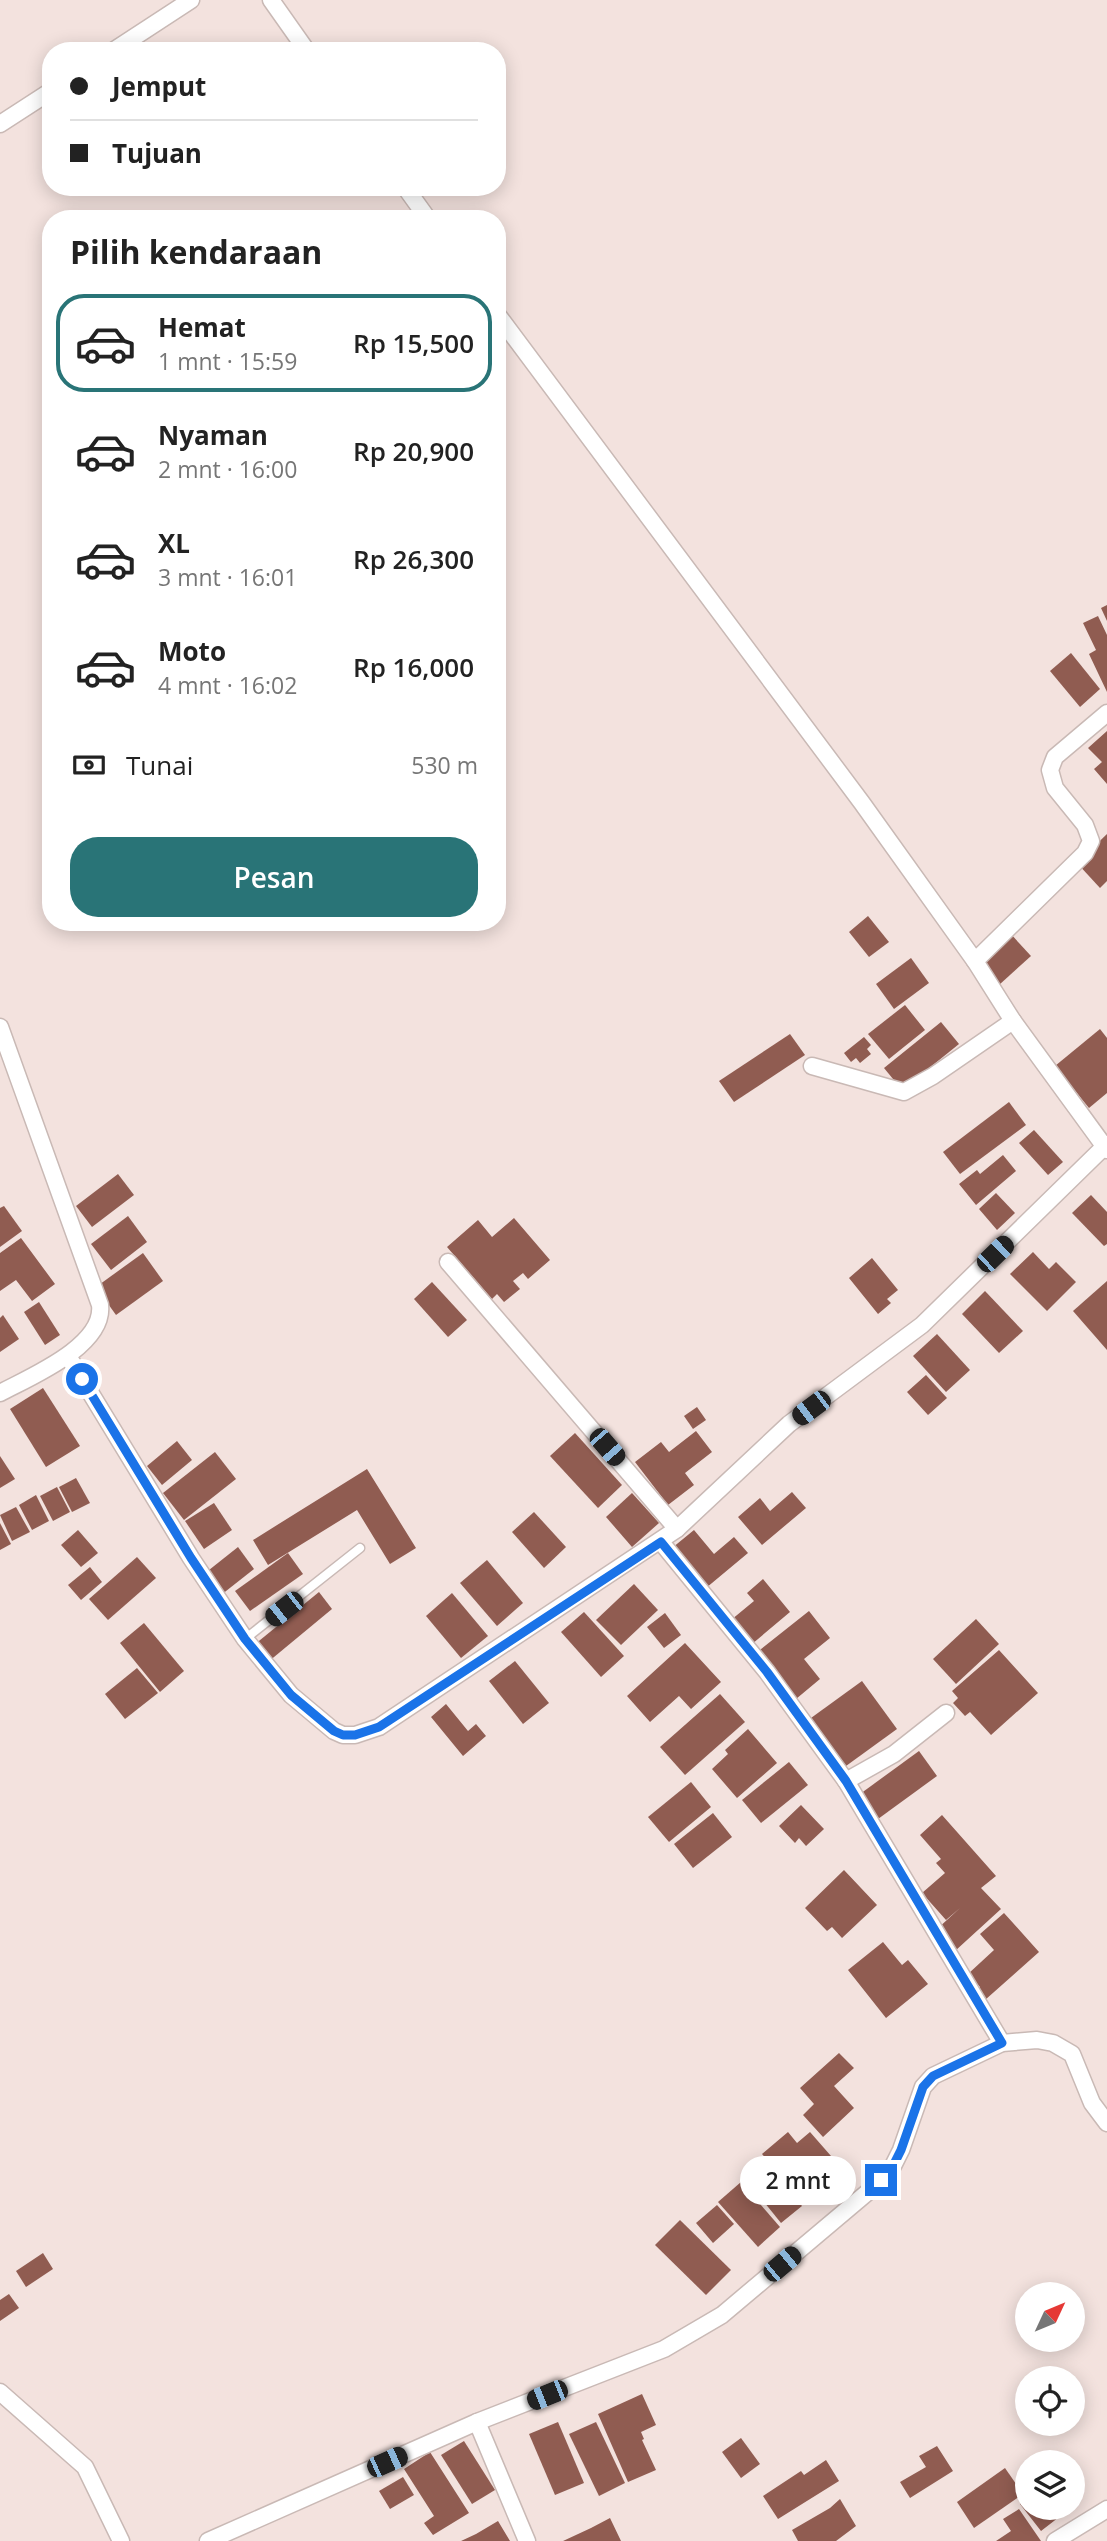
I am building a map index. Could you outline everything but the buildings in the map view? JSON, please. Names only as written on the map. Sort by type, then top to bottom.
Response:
[{"type":"street","points":[[127,42],[191,0]]},
{"type":"street","points":[[271,0],[301,42]]},
{"type":"street","points":[[0,124],[42,97]]},
{"type":"street","points":[[68,1356],[191,1558],[245,1639],[291,1695],[334,1731],[343,1735],[355,1735],[379,1727],[661,1542],[789,1424],[922,1325],[1106,1147],[1013,1021],[975,961],[862,803],[506,326]]},
{"type":"street","points":[[975,961],[1085,853],[1091,841],[1086,825],[1055,788],[1050,770],[1055,757],[1107,713]]},
{"type":"street","points":[[811,1066],[904,1092],[933,1076],[1013,1021]]},
{"type":"street","points":[[0,1027],[100,1305],[101,1315],[97,1326],[68,1356],[0,1393]]},
{"type":"street","points":[[448,1262],[677,1529]]},
{"type":"street","points":[[661,1542],[767,1672],[846,1781],[1002,2043]]},
{"type":"street","points":[[846,1781],[894,1754],[946,1713]]},
{"type":"street","points":[[208,2541],[477,2422],[664,2349],[722,2315],[881,2180],[893,2166],[901,2150],[923,2087],[933,2076],[1002,2043],[1037,2040],[1053,2043],[1072,2054],[1092,2103],[1107,2123]]},
{"type":"street","points":[[0,2392],[85,2466],[121,2541]]},
{"type":"street","points":[[477,2422],[527,2541]]},
{"type":"street","points":[[1055,2541],[1107,2509]]},
{"type":"lane","points":[[245,1639],[360,1548]]},
{"type":"route","points":[[82,1379],[191,1558],[245,1639],[291,1695],[334,1731],[343,1735],[355,1735],[379,1727],[661,1542],[767,1672],[846,1781],[1002,2043],[933,2076],[923,2087],[901,2150],[893,2166],[881,2180]]}]
